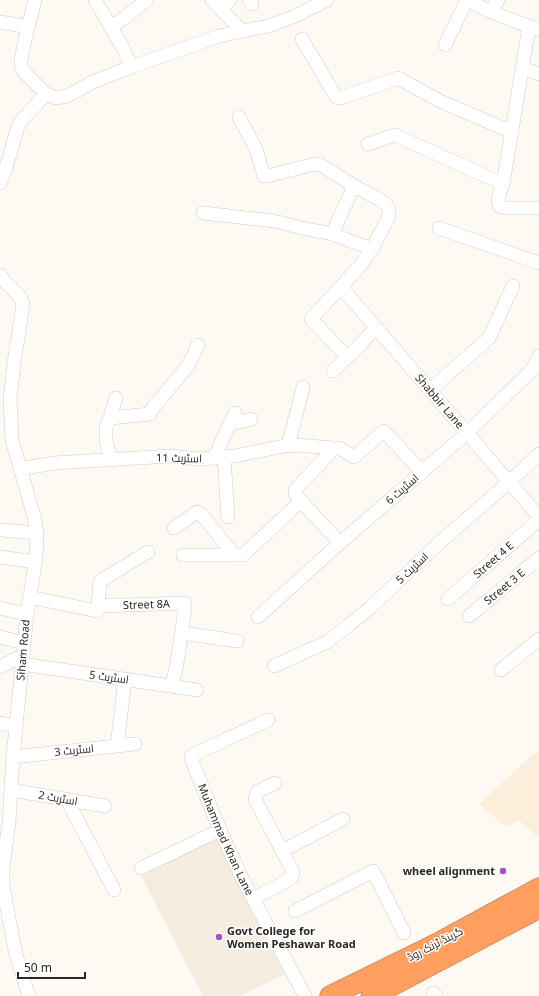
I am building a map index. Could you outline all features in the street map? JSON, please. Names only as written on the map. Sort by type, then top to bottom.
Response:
[{"type":"highway","name":"گرینڈ ٹرنک روڈ","points":[[330,996],[436,944],[539,888]]},
{"type":"highway","name":"گرینڈ ٹرنک روڈ","points":[[371,996],[539,908]]},
{"type":"street","points":[[35,0],[28,27],[21,66],[24,72],[46,94],[56,98],[67,96],[93,82],[219,36],[268,26],[293,17],[326,0]]},
{"type":"street","points":[[95,0],[123,48],[132,67]]},
{"type":"street","points":[[110,27],[147,0]]},
{"type":"street","points":[[445,45],[467,0],[491,12],[534,29],[523,68],[503,184],[499,195],[499,206],[506,208],[539,208]]},
{"type":"street","points":[[491,12],[498,0]]},
{"type":"street","points":[[221,3],[242,31]]},
{"type":"street","points":[[0,22],[28,27]]},
{"type":"street","points":[[302,39],[338,98],[398,78],[440,101],[512,132]]},
{"type":"street","points":[[523,68],[539,74]]},
{"type":"street","points":[[0,183],[6,168],[18,126],[46,94]]},
{"type":"street","points":[[239,116],[256,149],[264,176],[315,164],[321,165],[354,186],[377,198],[386,204],[390,209],[389,216],[372,249],[360,266],[311,319],[347,357]]},
{"type":"street","points":[[368,144],[395,135],[503,184]]},
{"type":"street","points":[[332,234],[354,186]]},
{"type":"street","points":[[203,213],[274,221],[332,234],[372,249]]},
{"type":"street","points":[[439,228],[539,263]]},
{"type":"street","name":"Siham Road","points":[[0,275],[23,301],[10,399],[12,440],[35,520],[37,533],[35,562],[27,614],[13,757],[4,822],[3,867],[3,887],[16,955],[29,996]]},
{"type":"street","points":[[430,390],[488,338],[513,286]]},
{"type":"street","name":"Shabbir Lane","points":[[341,287],[539,516]]},
{"type":"street","points":[[333,371],[376,327]]},
{"type":"street","points":[[110,418],[150,414],[152,408],[188,366],[198,345]]},
{"type":"street","name":"اسٹریٹ 6","points":[[258,617],[340,543],[468,433],[532,370],[538,361]]},
{"type":"street","points":[[288,446],[303,387]]},
{"type":"street","points":[[110,460],[105,433],[116,398]]},
{"type":"street","points":[[228,517],[219,458],[233,418],[251,419]]},
{"type":"street","name":"اسٹریٹ 11","points":[[20,469],[54,463],[170,456],[199,459],[219,458],[296,445],[332,450],[339,448],[354,457],[384,431],[422,472]]},
{"type":"street","points":[[332,450],[295,490],[296,495],[301,501],[340,543]]},
{"type":"street","name":"اسٹریٹ 5","points":[[274,666],[327,642],[349,625],[371,607],[438,544],[539,454]]},
{"type":"street","points":[[183,555],[243,555],[301,501]]},
{"type":"street","points":[[174,528],[197,512],[203,516],[234,555]]},
{"type":"street","name":"Street 4 E","points":[[448,599],[539,520]]},
{"type":"street","points":[[0,530],[37,533]]},
{"type":"street","points":[[98,606],[100,581],[148,552]]},
{"type":"street","points":[[0,557],[35,562]]},
{"type":"street","name":"Street 3 E","points":[[469,616],[539,558]]},
{"type":"street","name":"Street 8A","points":[[29,597],[97,611],[98,606],[184,603],[185,608],[182,633],[172,686]]},
{"type":"street","points":[[0,608],[27,614]]},
{"type":"street","points":[[182,633],[237,641]]},
{"type":"street","name":"اسٹریٹ 5","points":[[0,637],[23,654],[125,679],[197,690]]},
{"type":"street","points":[[500,670],[539,639]]},
{"type":"street","points":[[0,667],[23,654]]},
{"type":"street","points":[[118,746],[125,679]]},
{"type":"street","name":"Muhammad Khan Lane","points":[[268,720],[191,757],[220,830],[243,880],[305,996]]},
{"type":"street","points":[[0,724],[16,726]]},
{"type":"street","name":"اسٹریٹ 3","points":[[13,757],[135,744]]},
{"type":"street","points":[[252,898],[270,890],[292,877],[292,872],[255,799],[258,792],[275,783]]},
{"type":"street","name":"اسٹریٹ 2","points":[[8,786],[67,800],[105,806]]},
{"type":"street","points":[[67,800],[114,890]]},
{"type":"street","points":[[282,851],[342,819]]},
{"type":"street","points":[[141,868],[220,830]]},
{"type":"street","points":[[295,911],[373,871],[404,933]]},
{"type":"shaded area","points":[[539,749],[539,838],[519,820],[506,827],[479,804]]},
{"type":"shaded area","name":"Govt College for Women Peshawar Road","points":[[214,831],[246,901],[285,974],[240,996],[203,996],[137,868]]},
{"type":"place","name":"wheel alignment","points":[[503,871]]},
{"type":"place","name":"Govt College for Women Peshawar Road","points":[[219,937]]}]
